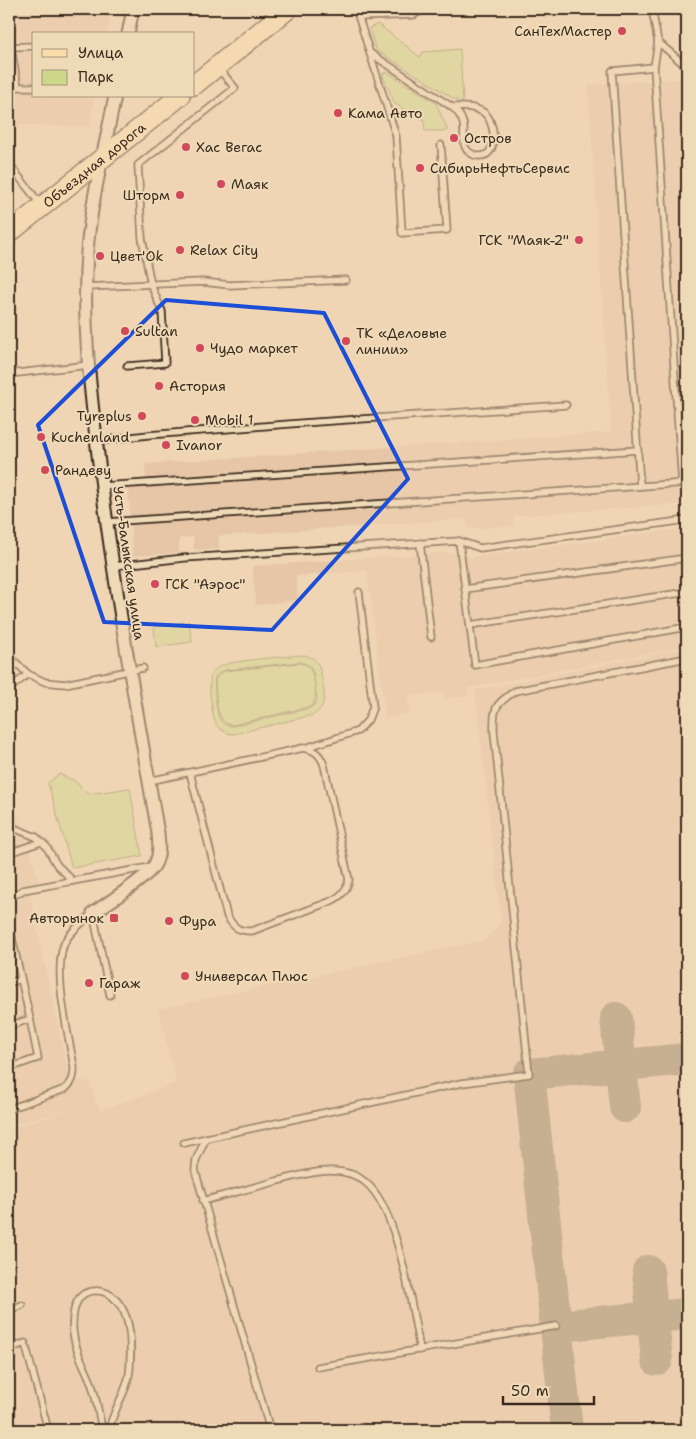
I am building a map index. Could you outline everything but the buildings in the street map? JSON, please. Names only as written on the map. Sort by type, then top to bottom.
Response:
[{"type":"main road","points":[[195,84],[288,9]]},
{"type":"main road","name":"Объездная дорога","points":[[9,233],[178,98]]},
{"type":"street","points":[[128,32],[133,9]]},
{"type":"street","name":"Усть-Балыкская улица","points":[[115,98],[91,211],[86,287],[89,365],[106,522],[158,833],[158,857],[155,866]]},
{"type":"street","points":[[93,913],[146,876],[155,866]]},
{"type":"lane","points":[[356,9],[396,136],[402,233],[447,230],[441,145]]},
{"type":"lane","points":[[359,17],[414,15],[423,9]]},
{"type":"lane","points":[[106,522],[685,484],[654,68],[658,42],[652,9]]},
{"type":"lane","points":[[9,38],[18,87],[32,87]]},
{"type":"lane","points":[[658,42],[687,67]]},
{"type":"lane","points":[[10,47],[32,46]]},
{"type":"lane","points":[[370,53],[459,113],[463,124],[464,144],[467,151],[475,156],[484,156],[490,152],[493,144],[493,134],[491,122],[485,113],[477,109],[452,107]]},
{"type":"lane","points":[[127,366],[165,363],[162,311],[150,284],[142,238],[138,165],[235,88],[217,66]]},
{"type":"lane","points":[[640,486],[612,70],[654,68]]},
{"type":"lane","points":[[9,164],[42,206]]},
{"type":"lane","points":[[86,287],[203,282],[230,285],[346,280]]},
{"type":"lane","points":[[9,374],[89,365]]},
{"type":"lane","points":[[96,441],[302,423],[566,405]]},
{"type":"lane","points":[[102,486],[638,450]]},
{"type":"lane","points":[[113,566],[184,558],[459,541],[480,548],[687,520]]},
{"type":"lane","points":[[459,541],[475,665],[687,627]]},
{"type":"lane","points":[[420,543],[431,637]]},
{"type":"lane","points":[[465,589],[687,558]]},
{"type":"lane","points":[[149,781],[303,748],[358,731],[368,720],[373,707],[359,592]]},
{"type":"lane","points":[[470,625],[687,592]]},
{"type":"lane","points":[[9,656],[28,674],[45,682],[65,684],[143,668]]},
{"type":"lane","points":[[184,1143],[462,1083],[529,1074],[493,714],[501,701],[515,691],[687,658]]},
{"type":"lane","points":[[9,690],[28,674]]},
{"type":"lane","points":[[190,773],[227,916],[232,926],[242,931],[252,931],[329,902],[340,897],[347,888],[349,880],[324,765],[320,756],[313,750],[303,748]]},
{"type":"lane","points":[[9,826],[36,837],[46,846],[56,865],[73,881]]},
{"type":"lane","points":[[9,853],[41,842]]},
{"type":"lane","points":[[9,898],[24,890],[155,866]]},
{"type":"lane","points":[[9,1109],[65,1089],[74,1077],[60,984],[60,960],[65,941],[93,913],[110,995]]},
{"type":"lane","points":[[9,924],[10,940],[21,978],[38,1058],[9,1068]]},
{"type":"lane","points":[[9,983],[21,978]]},
{"type":"lane","points":[[9,1026],[30,1018]]},
{"type":"lane","points":[[206,1138],[195,1166],[270,1430]]},
{"type":"lane","points":[[204,1201],[307,1173],[330,1171],[358,1176],[377,1195],[388,1214],[400,1255],[420,1350]]},
{"type":"lane","points":[[102,1430],[91,1384],[77,1351],[73,1332],[74,1313],[77,1302],[83,1294],[93,1290],[103,1292],[116,1299],[125,1314],[129,1333],[130,1367],[127,1384],[109,1430]]},
{"type":"lane","points":[[9,1310],[22,1305]]},
{"type":"lane","points":[[318,1368],[556,1326]]},
{"type":"lane","points":[[9,1349],[25,1343],[48,1430]]},
{"type":"lane","points":[[9,1421],[12,1430]]},
{"type":"highlighted area","points":[[166,300],[324,313],[408,479],[272,630],[104,622],[38,425]]},
{"type":"shaded area","points":[[9,9],[112,9],[107,32],[32,32],[32,98],[95,98],[89,127],[9,125]]},
{"type":"shaded area","points":[[687,78],[687,504],[514,516],[514,526],[468,529],[466,519],[219,536],[219,549],[194,550],[193,537],[179,538],[179,553],[133,556],[128,488],[146,483],[145,464],[611,432],[588,85]]},
{"type":"shaded area","name":"ГСК \"Аэрос\"","points":[[687,528],[687,646],[468,688],[469,696],[445,699],[443,693],[408,696],[410,714],[385,718],[367,571],[296,576],[298,600],[256,605],[252,566],[453,552],[471,557]]},
{"type":"shaded area","points":[[687,648],[687,1430],[9,1430],[9,1129],[75,1108],[9,1126],[9,796],[14,805],[39,878],[30,894],[70,1080],[90,1081],[96,1102],[101,1110],[176,1083],[158,1009],[484,940],[501,924],[475,690]]},
{"type":"green space","points":[[378,24],[420,57],[423,52],[460,49],[463,102],[459,102],[376,50],[369,28]]},
{"type":"green space","points":[[387,72],[436,103],[448,131],[425,131],[424,120],[395,104],[382,74]]},
{"type":"green space","points":[[189,622],[192,642],[156,647],[154,627]]},
{"type":"green space","points":[[300,655],[309,656],[319,666],[324,699],[319,711],[313,715],[234,734],[225,732],[217,726],[210,697],[210,679],[216,669],[223,665],[256,659]],"holes":[[[299,662],[309,665],[313,673],[317,699],[310,708],[233,726],[229,726],[221,721],[215,686],[215,678],[219,673],[225,670]]]},
{"type":"green space","points":[[299,663],[306,664],[312,672],[315,698],[312,706],[233,725],[227,724],[222,720],[219,715],[215,682],[220,674],[225,671]]},
{"type":"green space","points":[[59,774],[75,781],[88,794],[130,788],[142,856],[72,868],[48,783]]},
{"type":"taxiway","points":[[616,1018],[625,1107]]},
{"type":"taxiway","points":[[567,1430],[529,1074],[687,1059]]},
{"type":"taxiway","points":[[648,1271],[657,1360]]},
{"type":"taxiway","points":[[556,1326],[687,1314]]},
{"type":"place","name":"СанТехМастер","points":[[622,31]]},
{"type":"place","name":"Кама Авто","points":[[338,113]]},
{"type":"place","name":"Остров","points":[[454,138]]},
{"type":"place","name":"Хас Вегас","points":[[186,147]]},
{"type":"place","name":"СибирьНефтьСервис","points":[[420,168]]},
{"type":"place","name":"Маяк","points":[[221,184]]},
{"type":"place","name":"Шторм","points":[[180,195]]},
{"type":"place","name":"ГСК \"Маяк-2\"","points":[[579,240]]},
{"type":"place","name":"Relax City","points":[[180,250]]},
{"type":"place","name":"Цвет'Ok","points":[[100,256]]},
{"type":"place","name":"Sultan","points":[[125,331]]},
{"type":"place","name":"ТК «Деловые линии»","points":[[346,341]]},
{"type":"place","name":"Чудо маркет","points":[[200,348]]},
{"type":"place","name":"Астория","points":[[159,386]]},
{"type":"place","name":"Tyreplus","points":[[142,416]]},
{"type":"place","name":"Mobil 1","points":[[195,420]]},
{"type":"place","name":"Kuchenland","points":[[41,437]]},
{"type":"place","name":"Ivanor","points":[[166,445]]},
{"type":"place","name":"Рандеву","points":[[45,470]]},
{"type":"place","name":"ГСК \"Аэрос\"","points":[[155,584]]},
{"type":"place","name":"Авторынок","points":[[114,918]]},
{"type":"place","name":"Фура","points":[[169,921]]},
{"type":"place","name":"Универсал Плюс","points":[[185,976]]},
{"type":"place","name":"Гараж","points":[[89,983]]}]
